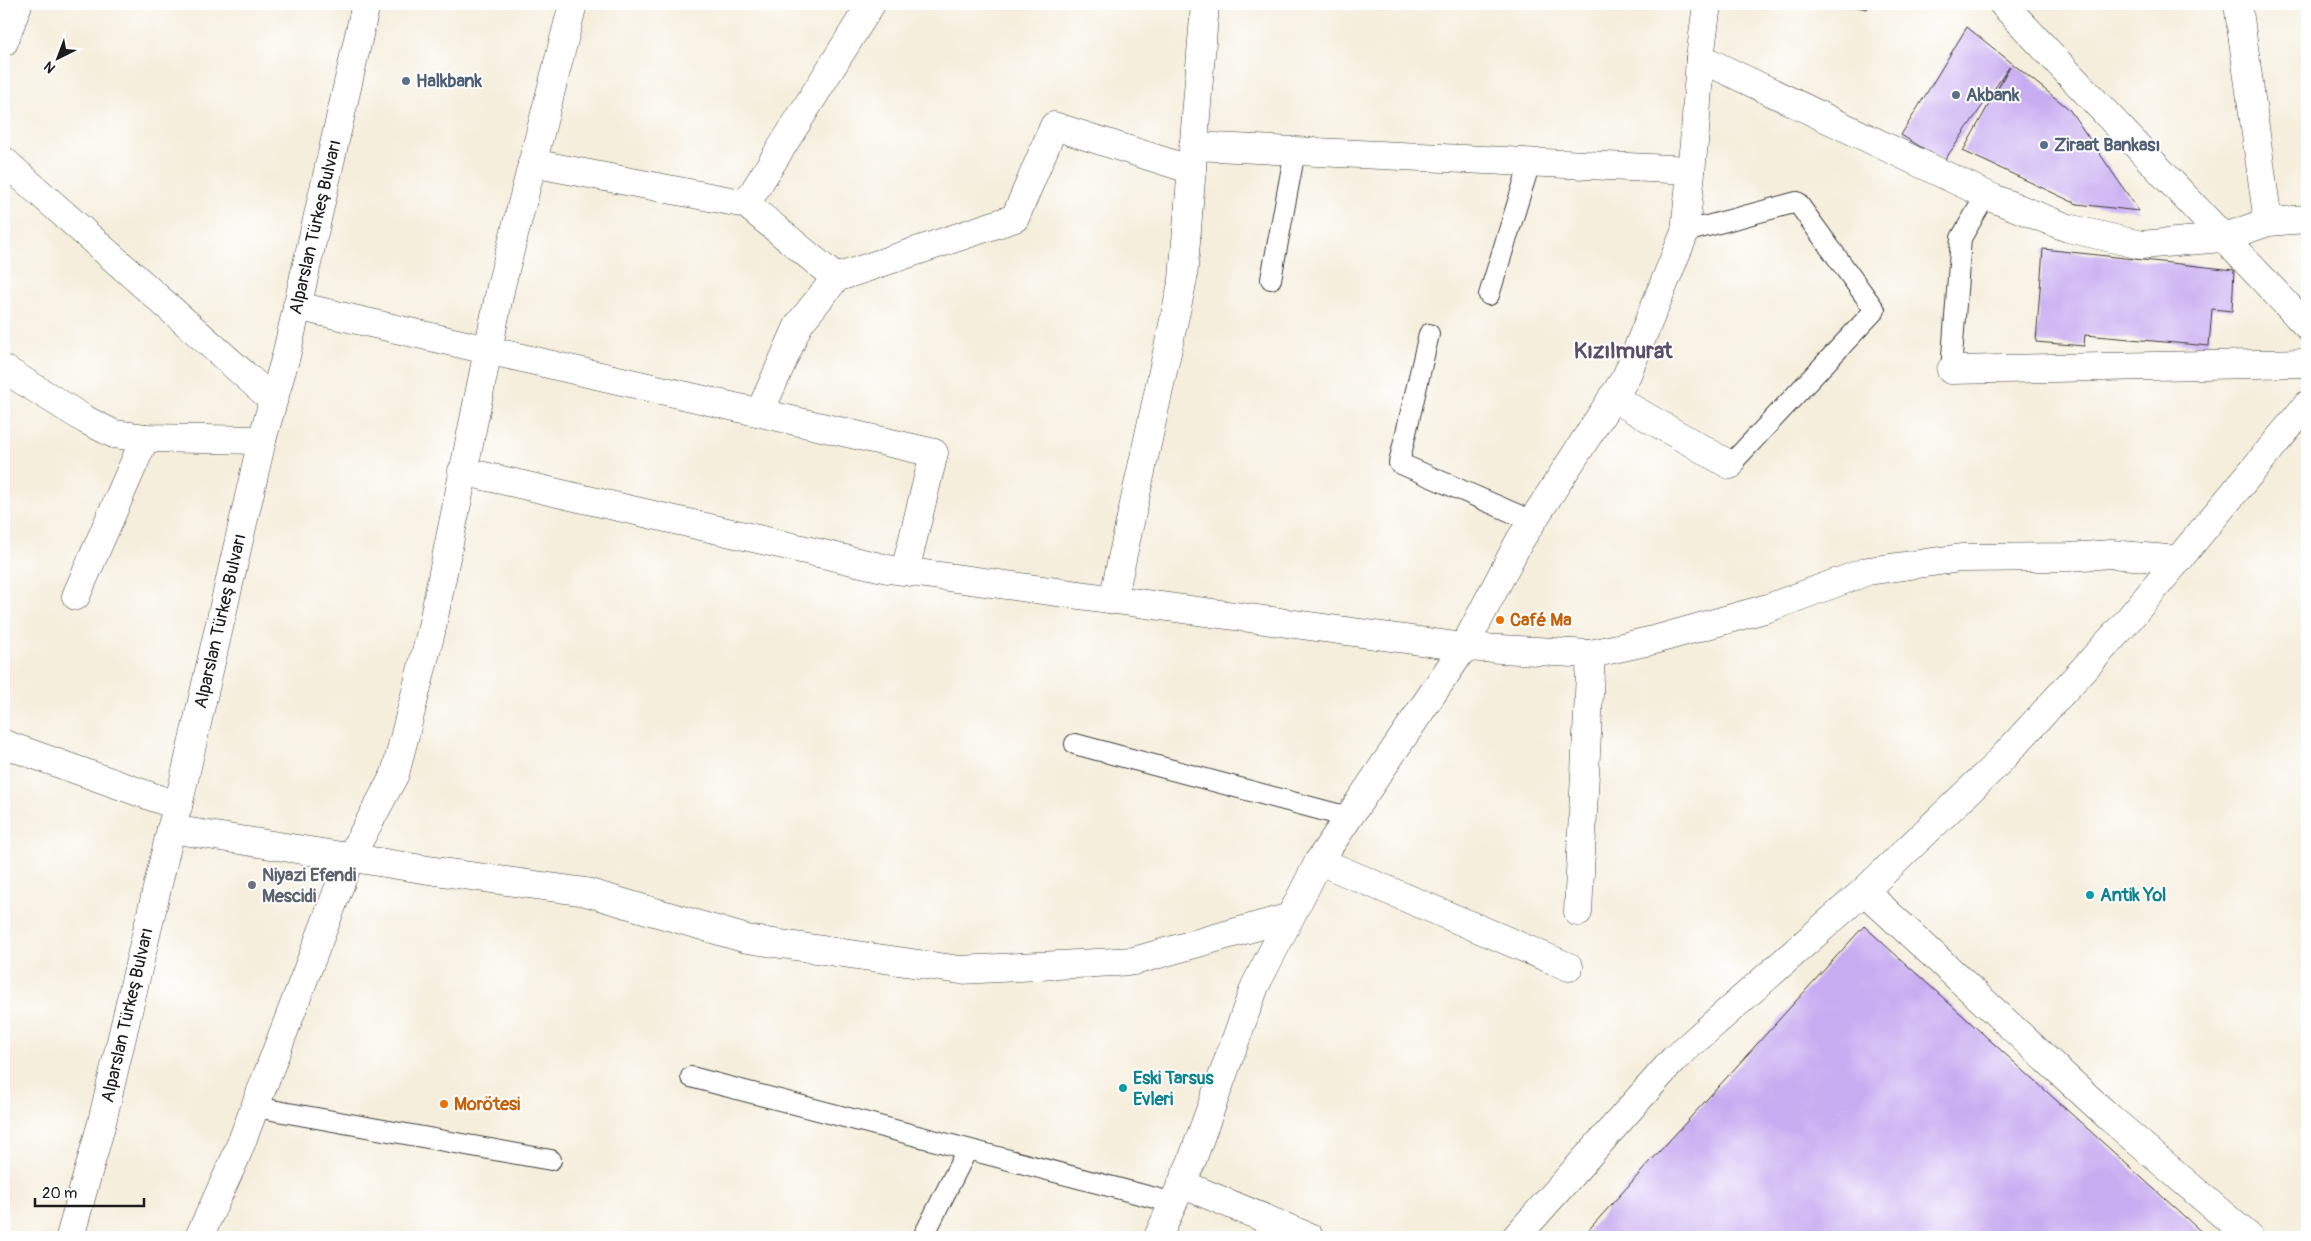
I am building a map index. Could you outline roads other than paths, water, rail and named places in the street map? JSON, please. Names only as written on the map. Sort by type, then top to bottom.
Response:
[{"type":"street","points":[[4,42],[18,4]]},
{"type":"street","name":"Alparslan Türkeş Bulvarı","points":[[70,1237],[101,1126],[262,440],[297,306],[366,4]]},
{"type":"street","points":[[199,1237],[235,1159],[351,856],[395,774],[431,632],[501,286],[574,4]]},
{"type":"street","points":[[746,204],[871,4]]},
{"type":"street","points":[[1114,600],[1182,279],[1205,4]]},
{"type":"street","points":[[1158,1237],[1191,1163],[1255,986],[1319,861],[1464,647],[1520,540],[1626,377],[1685,232],[1700,58],[1707,4]]},
{"type":"street","points":[[2003,4],[2307,326]]},
{"type":"street","points":[[2238,4],[2268,222]]},
{"type":"street","points":[[1700,58],[1986,195],[2068,228],[2141,245],[2222,238],[2268,222],[2307,219]]},
{"type":"street","points":[[760,412],[799,324],[836,278],[1015,218],[1054,126],[1193,158],[1295,151],[1691,170]]},
{"type":"street","points":[[4,161],[273,400]]},
{"type":"street","points":[[532,164],[746,204],[836,278]]},
{"type":"street","points":[[297,306],[934,453],[905,571]]},
{"type":"street","points":[[1951,370],[2307,364]]},
{"type":"street","points":[[4,369],[86,420],[114,434],[145,438],[262,440]]},
{"type":"street","points":[[1612,397],[1730,465]]},
{"type":"street","points":[[1516,1237],[1674,1059],[1864,891],[1996,765],[2124,625],[2307,405]]},
{"type":"street","points":[[76,596],[145,438]]},
{"type":"street","points":[[462,472],[879,567],[1464,647],[1591,654],[1654,640],[1768,608],[1868,571],[1962,558],[2069,557],[2111,554],[2179,560]]},
{"type":"street","points":[[1578,912],[1591,654]]},
{"type":"street","points":[[4,744],[174,817],[351,856],[586,892],[747,939],[960,970],[1134,961],[1290,918]]},
{"type":"street","points":[[1319,861],[1569,967]]},
{"type":"street","points":[[1864,891],[2110,1117],[2249,1237]]},
{"type":"street","points":[[1178,1193],[1310,1237]]},
{"type":"lane","points":[[1271,279],[1295,151]]},
{"type":"lane","points":[[1489,295],[1530,163]]},
{"type":"lane","points":[[1951,370],[1960,238],[1986,195]]},
{"type":"lane","points":[[1685,232],[1797,202],[1875,310],[1730,465]]},
{"type":"lane","points":[[1429,334],[1398,462],[1532,521]]},
{"type":"lane","points":[[1075,744],[1348,817]]},
{"type":"lane","points":[[691,1077],[966,1150],[1178,1193]]},
{"type":"lane","points":[[255,1107],[551,1160]]},
{"type":"lane","points":[[923,1237],[966,1150]]},
{"type":"place","name":"Halkbank","points":[[406,81]]},
{"type":"place","name":"Akbank","points":[[1956,95]]},
{"type":"place","name":"Ziraat Bankası","points":[[2044,145]]},
{"type":"place","name":"Café Ma","points":[[1500,620]]},
{"type":"place","name":"Niyazi Efendi Mescidi","points":[[252,885]]},
{"type":"place","name":"Antik Yol","points":[[2090,895]]},
{"type":"place","name":"Eski Tarsus Evleri","points":[[1123,1088]]},
{"type":"place","name":"Morötesi","points":[[444,1104]]},
{"type":"district","name":"Kızılmurat","points":[[1623,350]]}]
